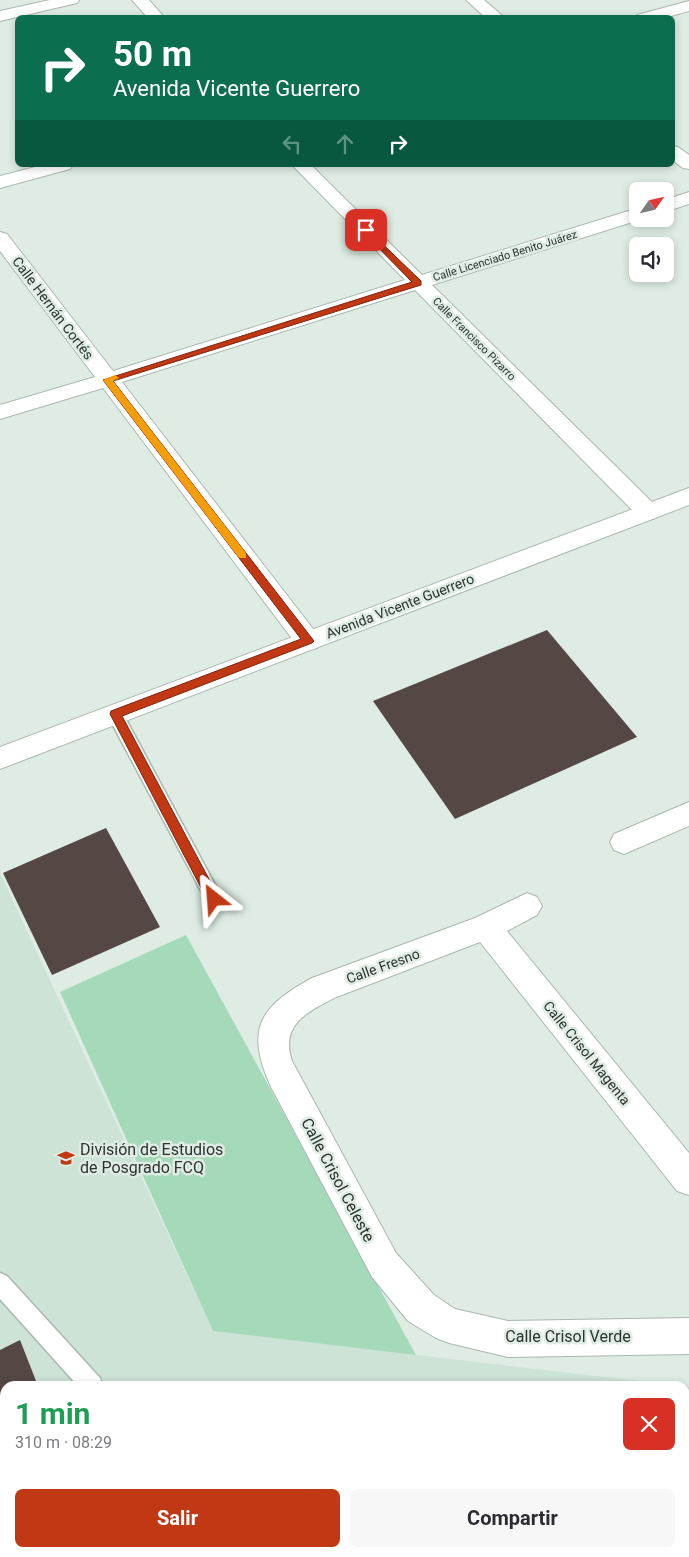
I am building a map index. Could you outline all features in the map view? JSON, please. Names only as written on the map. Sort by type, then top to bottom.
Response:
[{"type":"street","points":[[0,16],[71,0]]},
{"type":"street","points":[[140,0],[154,15]]},
{"type":"street","points":[[474,0],[492,15]]},
{"type":"street","points":[[655,15],[689,6]]},
{"type":"street","points":[[675,153],[689,164]]},
{"type":"street","points":[[0,182],[56,167]]},
{"type":"street","name":"Calle Francisco Pizarro","points":[[303,167],[648,512]]},
{"type":"street","points":[[674,203],[689,198]]},
{"type":"street","name":"Calle Licenciado Benito Juárez","points":[[0,412],[629,217]]},
{"type":"street","name":"Calle Hernán Cortés","points":[[0,238],[308,641]]},
{"type":"street","name":"Avenida Vicente Guerrero","points":[[0,758],[689,496]]},
{"type":"street","points":[[624,842],[684,824]]},
{"type":"street","name":"Calle Fresno","points":[[284,1012],[300,1000],[323,988],[486,928],[527,906]]},
{"type":"street","name":"Calle Crisol Magenta","points":[[486,928],[689,1179]]},
{"type":"street","name":"Calle Crisol Celeste","points":[[284,1012],[276,1024],[273,1046],[282,1076],[384,1265],[421,1308],[449,1325]]},
{"type":"street","name":"Calle Crisol Verde","points":[[449,1325],[508,1339],[689,1336]]},
{"type":"lane","points":[[115,714],[214,899]]},
{"type":"lane","points":[[0,1283],[88,1381]]},
{"type":"shaded area","name":"División de Estudios de Posgrado FCQ","points":[[0,873],[213,1331],[638,1381],[0,1381]]},
{"type":"green space","points":[[186,935],[416,1355],[213,1331],[60,992]]},
{"type":"building","points":[[547,630],[637,737],[455,819],[373,701]]},
{"type":"building","points":[[106,828],[160,927],[52,975],[3,873]]},
{"type":"building","points":[[20,1340],[36,1381],[0,1381],[0,1350]]},
{"type":"slow traffic","points":[[115,378],[107,380],[243,556]]},
{"type":"place","name":"División de Estudios de Posgrado FCQ","points":[[66,1158]]},
{"type":"route","points":[[214,899],[115,714],[308,641],[107,380],[418,283],[366,230]]}]
